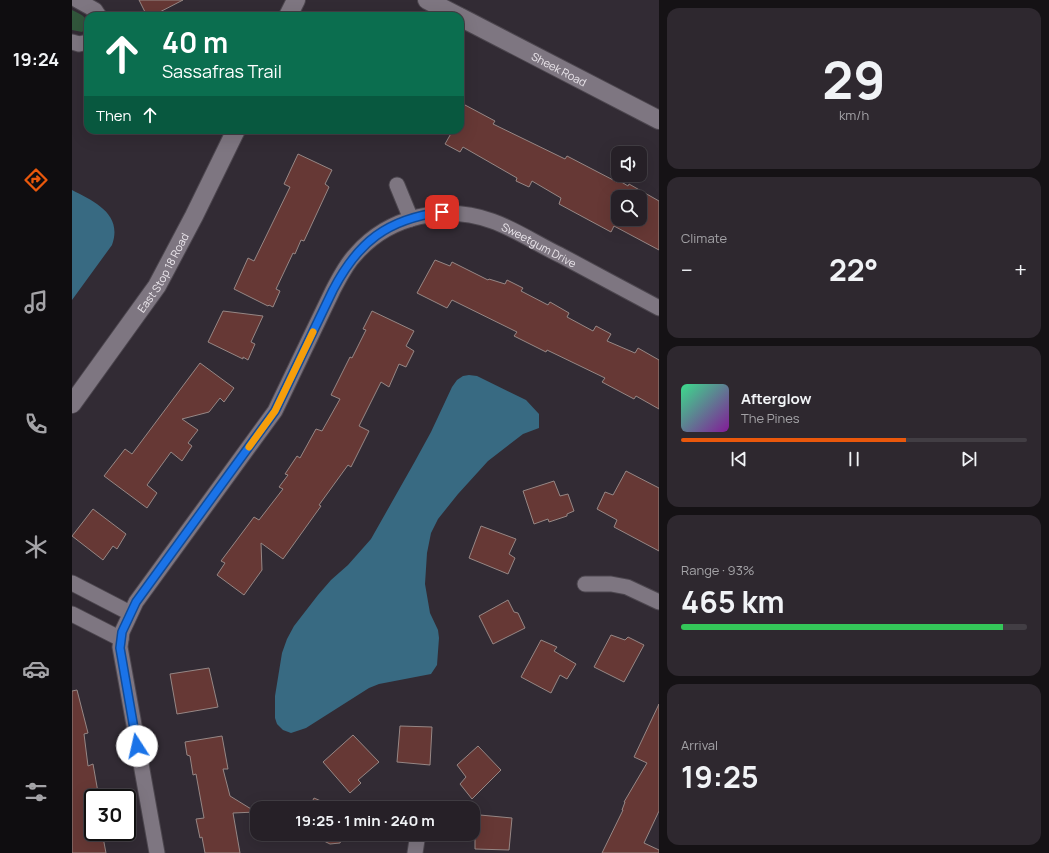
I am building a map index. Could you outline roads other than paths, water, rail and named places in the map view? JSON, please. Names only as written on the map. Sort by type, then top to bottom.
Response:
[{"type":"street","points":[[77,0],[96,12]]},
{"type":"street","points":[[290,12],[296,0]]},
{"type":"street","name":"Sheek Road","points":[[427,0],[451,12]]},
{"type":"street","name":"Sheek Road","points":[[464,19],[659,120]]},
{"type":"street","points":[[72,42],[79,44],[84,43]]},
{"type":"street","name":"East Stop 18 Road","points":[[72,404],[157,286],[194,216],[234,134]]},
{"type":"street","points":[[397,185],[411,218]]},
{"type":"street","name":"Sweetgum Drive","points":[[157,853],[123,669],[120,648],[122,632],[136,602],[275,411],[343,271],[366,243],[379,233],[394,225],[425,214],[442,212],[476,216],[492,221],[659,308]]},
{"type":"street","points":[[72,583],[130,613]]},
{"type":"street","points":[[585,584],[611,584],[627,587],[659,602]]},
{"type":"street","points":[[72,614],[121,639]]},
{"type":"street","points":[[415,853],[417,841]]},
{"type":"water","points":[[72,190],[90,199],[105,210],[114,225],[114,234],[112,245],[72,300]]},
{"type":"water","points":[[463,376],[477,376],[526,400],[539,414],[539,428],[523,434],[488,461],[438,519],[431,533],[427,553],[425,584],[430,613],[438,630],[439,638],[437,665],[431,674],[379,684],[369,688],[306,728],[291,733],[283,730],[277,724],[275,718],[275,696],[282,653],[287,639],[294,626],[318,595],[371,539],[431,432],[452,387],[457,380]]}]
